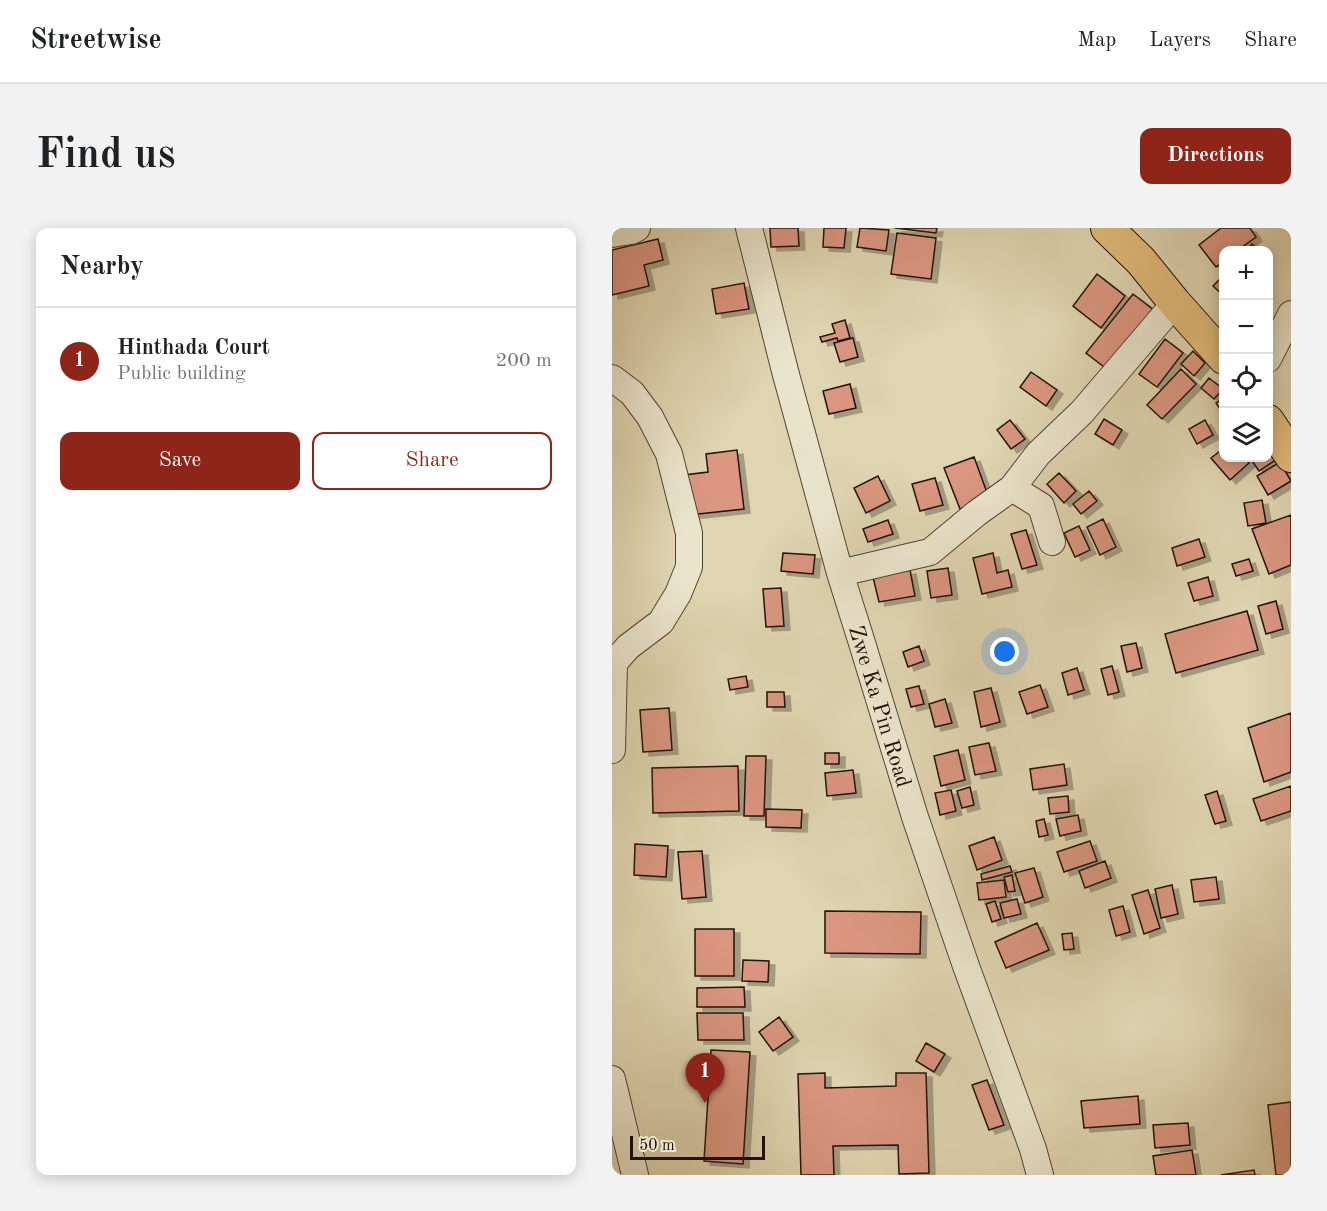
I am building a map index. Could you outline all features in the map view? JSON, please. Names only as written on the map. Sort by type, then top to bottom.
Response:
[{"type":"main road","points":[[1107,228],[1141,261],[1174,303],[1220,354]]},
{"type":"main road","points":[[1273,427],[1291,456]]},
{"type":"street","points":[[612,234],[637,228]]},
{"type":"street","name":"Zwe Ka Pin Road","points":[[749,228],[840,573],[915,817],[966,966],[1033,1149],[1040,1175]]},
{"type":"street","points":[[840,573],[930,552],[977,513],[1012,488],[1038,454],[1082,412],[1174,303]]},
{"type":"street","points":[[1271,354],[1291,314]]},
{"type":"street","points":[[612,378],[633,393],[651,417],[669,454],[689,533],[689,567],[678,594],[661,622],[613,661],[612,750]]},
{"type":"street","points":[[1012,488],[1041,506],[1052,542]]},
{"type":"street","points":[[612,1079],[635,1175]]},
{"type":"building","points":[[770,228],[798,228],[799,246],[771,247]]},
{"type":"building","points":[[824,228],[846,228],[844,248],[823,247]]},
{"type":"building","points":[[860,228],[889,230],[886,251],[857,247]]},
{"type":"building","points":[[895,228],[937,228],[936,233]]},
{"type":"building","points":[[1221,228],[1250,228],[1256,237],[1244,246],[1219,246],[1219,265],[1216,267],[1199,245]]},
{"type":"building","points":[[897,233],[936,238],[931,279],[891,274]]},
{"type":"building","points":[[658,239],[663,260],[644,265],[649,286],[612,295],[612,250]]},
{"type":"building","points":[[1097,274],[1125,296],[1101,328],[1073,306]]},
{"type":"building","points":[[1219,280],[1219,291],[1213,286]]},
{"type":"building","points":[[744,283],[749,309],[716,314],[712,289]]},
{"type":"building","points":[[1133,294],[1155,311],[1108,370],[1086,353]]},
{"type":"building","points":[[845,320],[850,338],[838,341],[837,338],[822,342],[820,337],[835,333],[832,324]]},
{"type":"building","points":[[853,338],[858,357],[840,362],[834,343]]},
{"type":"building","points":[[1165,339],[1183,353],[1157,387],[1139,374]]},
{"type":"building","points":[[1193,351],[1205,363],[1194,376],[1181,364]]},
{"type":"building","points":[[1181,369],[1196,384],[1162,419],[1147,405]]},
{"type":"building","points":[[1031,372],[1057,390],[1046,406],[1020,387]]},
{"type":"building","points":[[1209,378],[1219,386],[1219,393],[1214,399],[1201,388]]},
{"type":"building","points":[[850,384],[856,408],[829,414],[823,391]]},
{"type":"building","points":[[1104,419],[1122,430],[1113,445],[1095,434]]},
{"type":"building","points":[[1010,420],[1025,439],[1011,449],[997,430]]},
{"type":"building","points":[[1205,420],[1213,435],[1197,444],[1189,429]]},
{"type":"building","points":[[1273,447],[1280,457],[1273,462]]},
{"type":"building","points":[[737,450],[744,509],[689,515],[684,475],[708,472],[706,454]]},
{"type":"building","points":[[1219,452],[1219,462],[1249,463],[1230,480],[1211,458]]},
{"type":"building","points":[[974,457],[989,498],[960,509],[944,468]]},
{"type":"building","points":[[1253,462],[1272,462],[1259,471]]},
{"type":"building","points":[[1280,462],[1291,481],[1268,495],[1257,476]]},
{"type":"building","points":[[1059,473],[1076,491],[1064,503],[1047,484]]},
{"type":"building","points":[[878,476],[890,501],[866,513],[854,488]]},
{"type":"building","points":[[935,478],[943,505],[920,511],[912,484]]},
{"type":"building","points":[[1089,491],[1097,501],[1081,514],[1073,504]]},
{"type":"building","points":[[1262,500],[1266,523],[1248,526],[1244,503]]},
{"type":"building","points":[[1291,515],[1291,565],[1269,574],[1252,529]]},
{"type":"building","points":[[1103,519],[1116,547],[1100,555],[1087,527]]},
{"type":"building","points":[[888,520],[893,534],[868,542],[863,529]]},
{"type":"building","points":[[1079,526],[1090,550],[1075,557],[1064,533]]},
{"type":"building","points":[[1026,530],[1037,565],[1022,569],[1011,534]]},
{"type":"building","points":[[1199,539],[1205,557],[1177,566],[1172,548]]},
{"type":"building","points":[[783,553],[815,555],[813,574],[781,571]]},
{"type":"building","points":[[993,553],[997,573],[1008,570],[1012,587],[982,594],[973,558]]},
{"type":"building","points":[[1249,559],[1253,571],[1236,576],[1232,564]]},
{"type":"building","points":[[948,568],[952,595],[931,598],[927,571]]},
{"type":"building","points":[[910,570],[915,596],[879,602],[873,577]]},
{"type":"building","points":[[1208,577],[1213,596],[1194,601],[1188,583]]},
{"type":"building","points":[[781,588],[784,626],[766,627],[763,589]]},
{"type":"building","points":[[1276,601],[1283,629],[1266,634],[1258,606]]},
{"type":"building","points":[[1247,611],[1258,650],[1176,673],[1165,634]]},
{"type":"building","points":[[1136,643],[1142,668],[1127,672],[1121,646]]},
{"type":"building","points":[[919,646],[924,661],[908,667],[903,652]]},
{"type":"building","points":[[1112,666],[1119,692],[1108,695],[1101,669]]},
{"type":"building","points":[[1077,668],[1084,690],[1068,695],[1062,673]]},
{"type":"building","points":[[746,676],[748,687],[730,690],[728,679]]},
{"type":"building","points":[[1040,685],[1048,707],[1027,714],[1019,692]]},
{"type":"building","points":[[919,686],[924,704],[911,707],[906,689]]},
{"type":"building","points":[[991,688],[1000,722],[981,727],[974,692]]},
{"type":"building","points":[[767,692],[784,692],[785,707],[767,707]]},
{"type":"building","points":[[945,699],[952,723],[935,727],[929,704]]},
{"type":"building","points":[[669,708],[672,750],[643,752],[640,710]]},
{"type":"building","points":[[1291,713],[1291,772],[1264,782],[1248,728]]},
{"type":"building","points":[[989,743],[996,771],[975,775],[969,747]]},
{"type":"building","points":[[958,750],[965,780],[941,786],[934,756]]},
{"type":"building","points":[[825,753],[839,753],[839,764],[825,764]]},
{"type":"building","points":[[746,756],[766,756],[764,816],[744,816]]},
{"type":"building","points":[[1064,764],[1067,785],[1033,790],[1030,769]]},
{"type":"building","points":[[738,766],[739,811],[653,813],[652,768]]},
{"type":"building","points":[[853,770],[856,793],[827,796],[825,773]]},
{"type":"building","points":[[1291,786],[1291,811],[1261,821],[1253,799]]},
{"type":"building","points":[[970,787],[974,805],[962,808],[957,791]]},
{"type":"building","points":[[951,790],[956,811],[940,815],[935,793]]},
{"type":"building","points":[[1217,791],[1226,821],[1215,824],[1205,795]]},
{"type":"building","points":[[1068,796],[1069,812],[1050,814],[1048,798]]},
{"type":"building","points":[[766,809],[802,810],[801,828],[766,827]]},
{"type":"building","points":[[1078,815],[1081,831],[1060,836],[1056,819]]},
{"type":"building","points":[[1044,819],[1048,835],[1039,837],[1036,821]]},
{"type":"building","points":[[994,837],[1002,860],[977,870],[969,846]]},
{"type":"building","points":[[1090,841],[1097,861],[1064,872],[1057,852]]},
{"type":"building","points":[[635,844],[668,846],[666,877],[634,875]]},
{"type":"building","points":[[702,851],[706,897],[682,899],[678,852]]},
{"type":"building","points":[[1105,861],[1111,878],[1085,888],[1079,871]]},
{"type":"building","points":[[1010,866],[1012,872],[982,880],[981,874]]},
{"type":"building","points":[[1034,868],[1043,897],[1025,903],[1015,873]]},
{"type":"building","points":[[1012,875],[1015,891],[1008,892],[1004,877]]},
{"type":"building","points":[[1216,877],[1219,899],[1194,902],[1191,880]]},
{"type":"building","points":[[1004,880],[1006,897],[979,900],[977,883]]},
{"type":"building","points":[[1172,885],[1178,914],[1161,918],[1155,889]]},
{"type":"building","points":[[1148,890],[1160,928],[1144,934],[1132,895]]},
{"type":"building","points":[[1017,899],[1021,914],[1004,918],[1000,903]]},
{"type":"building","points":[[995,901],[1001,919],[992,922],[986,904]]},
{"type":"building","points":[[1123,906],[1130,932],[1116,936],[1109,910]]},
{"type":"building","points":[[825,911],[921,912],[920,954],[825,953]]},
{"type":"building","points":[[1037,923],[1049,950],[1006,968],[995,942]]},
{"type":"building","points":[[695,929],[734,929],[734,976],[695,976]]},
{"type":"building","points":[[1072,933],[1074,949],[1064,950],[1062,934]]},
{"type":"building","points":[[743,960],[769,961],[768,982],[742,981]]},
{"type":"building","points":[[744,987],[745,1007],[697,1007],[697,988]]},
{"type":"building","points":[[697,1013],[743,1013],[744,1040],[698,1040]]},
{"type":"building","points":[[779,1017],[793,1037],[773,1051],[759,1032]]},
{"type":"building","points":[[926,1043],[945,1054],[934,1072],[916,1061]]},
{"type":"building","points":[[711,1050],[750,1052],[743,1164],[704,1161]]},
{"type":"building","points":[[825,1073],[825,1088],[896,1086],[896,1073],[926,1073],[929,1173],[899,1174],[898,1145],[833,1146],[834,1175],[801,1175],[798,1074]]},
{"type":"building","points":[[987,1080],[1004,1125],[989,1130],[972,1085]]},
{"type":"building","points":[[1138,1096],[1140,1124],[1084,1128],[1081,1101]]},
{"type":"building","points":[[1291,1102],[1291,1175],[1276,1175],[1268,1105]]},
{"type":"building","points":[[1188,1123],[1190,1145],[1155,1148],[1153,1125]]},
{"type":"building","points":[[1192,1150],[1196,1175],[1156,1175],[1153,1156]]},
{"type":"building","points":[[1254,1170],[1255,1175],[1221,1175]]},
{"type":"place","name":"Hinthada Court","points":[[705,1103]]}]
